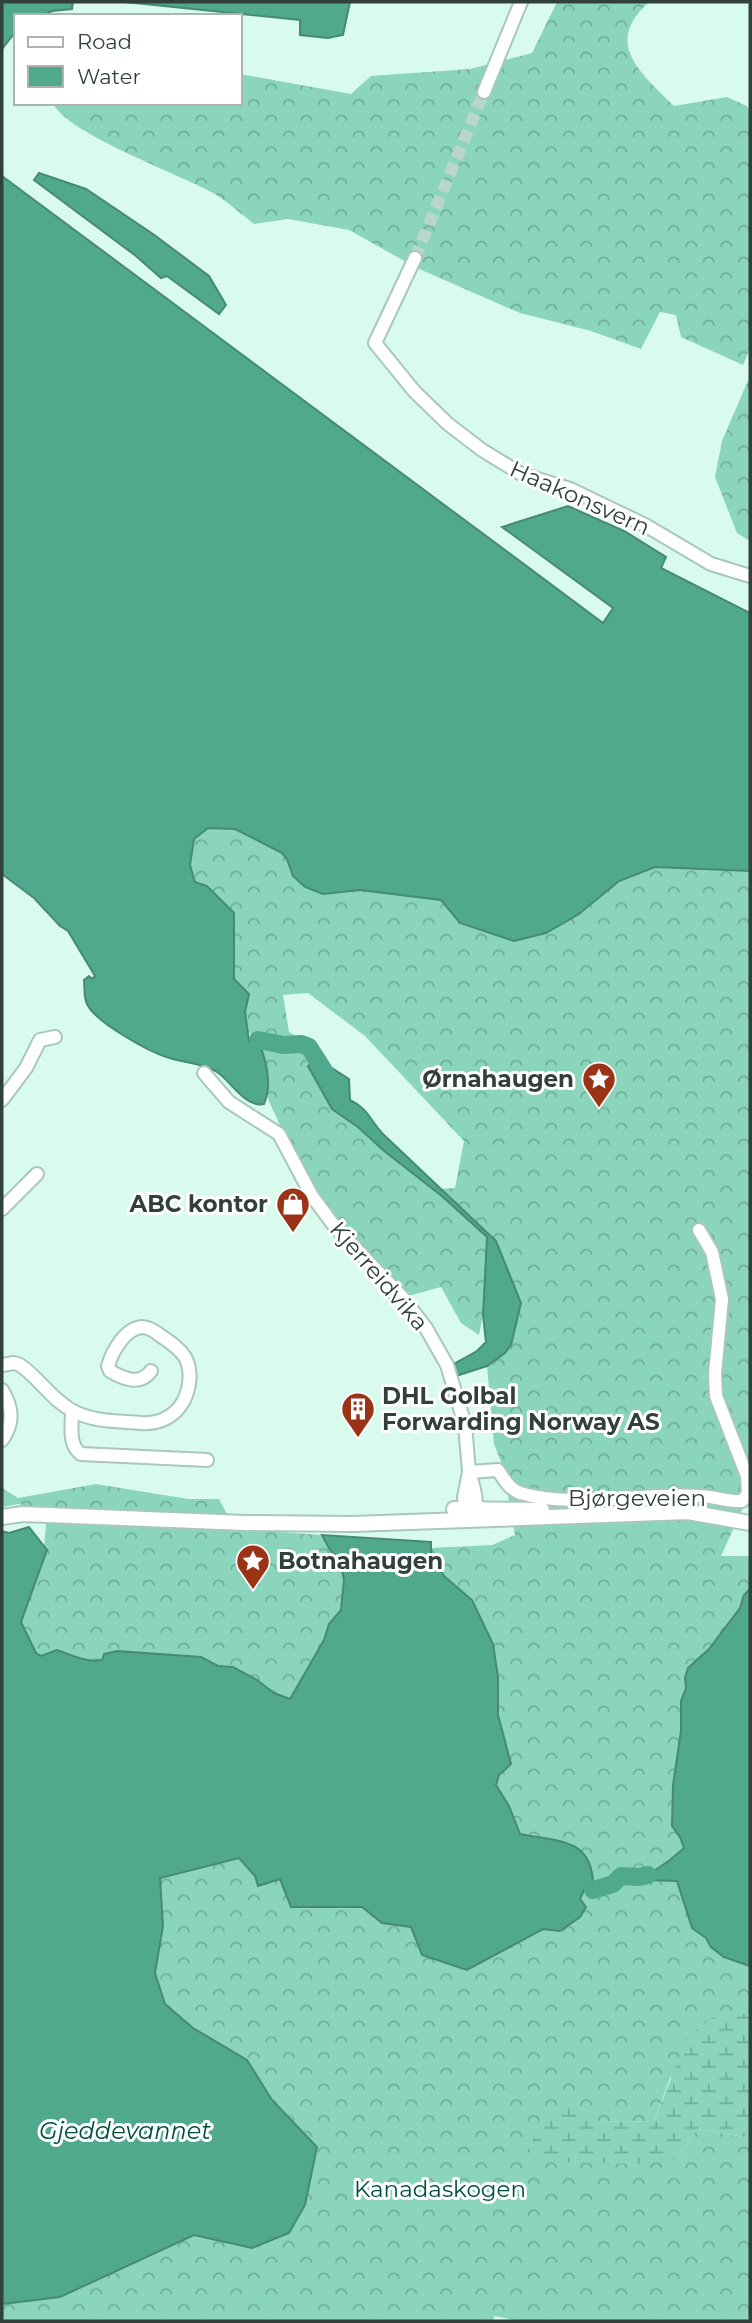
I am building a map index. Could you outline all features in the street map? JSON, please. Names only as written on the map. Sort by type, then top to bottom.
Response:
[{"type":"main road","name":"Bjørgeveien","points":[[2,1517],[23,1514],[245,1523],[353,1524],[471,1512],[547,1511],[587,1515],[688,1512],[750,1523]]},
{"type":"street","points":[[484,92],[521,2]]},
{"type":"street","name":"Haakonsvern","points":[[415,258],[375,343],[400,376],[448,424],[481,450],[521,474],[570,489],[645,525],[711,565],[750,576]]},
{"type":"street","points":[[2,1100],[26,1068],[40,1040],[55,1037]]},
{"type":"street","name":"Kjerreidvika","points":[[204,1073],[229,1102],[279,1134],[312,1196],[335,1227],[402,1297],[426,1328],[447,1365],[464,1425],[469,1472],[477,1496],[471,1512]]},
{"type":"street","points":[[2,1209],[37,1174]]},
{"type":"street","name":"Bjørgeveien","points":[[469,1472],[498,1470],[509,1487],[517,1492],[550,1498],[700,1496],[742,1501],[748,1494],[747,1476],[716,1396],[715,1374],[722,1299],[712,1252],[699,1230]]},
{"type":"street","points":[[2,1365],[20,1365],[72,1410],[87,1416],[111,1421],[148,1423],[164,1420],[184,1401],[189,1386],[188,1366],[179,1350],[171,1343],[146,1328],[138,1328],[131,1331],[120,1343],[108,1366],[110,1371],[130,1380],[147,1377],[152,1371]]},
{"type":"street","points":[[2,1390],[10,1405],[11,1421],[2,1440]]},
{"type":"street","points":[[72,1410],[72,1444],[81,1454],[207,1460]]},
{"type":"green space","points":[[557,2],[649,2],[635,17],[629,31],[628,45],[632,58],[650,82],[674,106],[727,97],[747,106],[750,113],[750,348],[743,365],[681,337],[676,315],[660,312],[641,349],[591,331],[520,313],[417,268],[349,230],[288,219],[254,224],[215,194],[80,128],[55,105],[242,105],[242,74],[351,94],[371,76],[470,69],[532,53]]},
{"type":"green space","points":[[750,376],[750,541],[737,533],[715,477],[722,441]]},
{"type":"green space","name":"Kanadaskogen","points":[[215,826],[235,829],[283,854],[293,877],[305,887],[323,894],[360,890],[441,900],[460,923],[514,941],[619,881],[655,867],[750,871],[750,1492],[721,1556],[750,1556],[750,1589],[744,1595],[741,1608],[689,1668],[685,1678],[686,1688],[681,1701],[681,1731],[673,1785],[672,1826],[684,1848],[651,1873],[664,1881],[677,1881],[694,1929],[706,1938],[711,1947],[725,1957],[750,1966],[750,2017],[747,2014],[670,2078],[654,2121],[542,2120],[678,2158],[697,2129],[750,2138],[750,2321],[518,2321],[495,2316],[492,2321],[2,2321],[2,2304],[60,2297],[194,2235],[289,2233],[305,2205],[317,2147],[272,2100],[247,2059],[193,2028],[165,2004],[155,1973],[163,1926],[160,1878],[239,1858],[255,1876],[280,1879],[291,1907],[362,1907],[382,1923],[411,1927],[467,1970],[543,1929],[580,1917],[586,1907],[580,1899],[585,1888],[593,1890],[570,1843],[520,1834],[509,1806],[496,1784],[499,1775],[511,1764],[498,1715],[498,1677],[472,1600],[444,1576],[431,1551],[431,1548],[492,1545],[515,1535],[503,1467],[494,1444],[487,1366],[505,1353],[496,1241],[440,1189],[455,1188],[464,1141],[365,1036],[308,993],[283,995],[289,1032],[326,1056],[328,1067],[318,1059],[358,1127],[487,1237],[483,1315],[479,1335],[461,1323],[441,1287],[390,1301],[340,1235],[298,1165],[268,1099],[264,1054],[247,1031],[245,1008],[249,994],[234,979],[233,926],[195,882],[190,865],[194,838],[207,828]]},
{"type":"green space","points":[[96,1484],[188,1499],[219,1499],[235,1529],[322,1535],[340,1561],[344,1580],[341,1610],[329,1624],[324,1640],[290,1699],[274,1693],[233,1667],[218,1666],[201,1657],[97,1661],[81,1659],[57,1650],[41,1656],[36,1653],[21,1622],[47,1551],[44,1547],[47,1512],[19,1504],[2,1507],[2,1488],[18,1498]]},
{"type":"green space","points":[[747,2014],[750,2017],[750,2138],[697,2129],[678,2158],[647,2164],[559,2162],[529,2149],[542,2120],[566,2101],[595,2122],[654,2121],[687,2038],[711,2018]]},
{"type":"water","points":[[2,2],[73,2],[72,9],[46,14],[14,14],[14,34],[2,49]]},
{"type":"water","points":[[125,2],[350,2],[343,35],[328,38],[300,35],[300,20]]},
{"type":"water","points":[[39,173],[86,189],[153,234],[209,276],[226,305],[219,314],[167,276],[161,278],[136,256],[34,180]]},
{"type":"water","points":[[2,176],[603,623],[613,608],[502,527],[568,506],[624,531],[666,557],[661,568],[750,613],[750,871],[655,867],[619,881],[579,914],[546,933],[514,941],[460,923],[441,900],[360,890],[323,894],[305,887],[293,876],[282,853],[235,829],[208,828],[194,839],[190,865],[195,882],[207,886],[234,913],[234,979],[249,994],[245,1012],[249,1041],[258,1040],[266,1063],[268,1088],[264,1104],[244,1098],[212,1069],[161,1055],[102,1021],[85,1000],[84,980],[95,976],[68,931],[34,898],[2,874]]},
{"type":"water","points":[[318,1059],[349,1079],[350,1100],[361,1107],[384,1135],[496,1241],[521,1303],[511,1345],[487,1366],[456,1376],[452,1365],[477,1351],[486,1342],[483,1315],[487,1237],[443,1197],[332,1109],[308,1066]]},
{"type":"water","name":"Gjeddevannet","points":[[29,1527],[47,1550],[21,1622],[36,1653],[41,1656],[57,1650],[96,1661],[102,1660],[104,1654],[117,1651],[201,1657],[218,1666],[233,1667],[274,1693],[290,1699],[324,1640],[329,1624],[341,1610],[344,1580],[340,1561],[322,1535],[431,1542],[431,1552],[444,1576],[472,1600],[493,1644],[498,1677],[498,1715],[511,1764],[499,1775],[496,1785],[509,1806],[520,1834],[561,1842],[581,1852],[588,1860],[593,1890],[585,1888],[580,1899],[586,1907],[580,1917],[560,1931],[543,1929],[467,1970],[422,1955],[411,1927],[382,1923],[362,1907],[291,1907],[280,1879],[258,1886],[255,1876],[239,1858],[160,1878],[163,1926],[155,1973],[165,2004],[193,2028],[247,2060],[272,2100],[317,2147],[305,2205],[289,2233],[252,2248],[194,2235],[60,2297],[2,2304],[2,1531],[9,1533]]},
{"type":"water","points":[[750,1589],[750,1966],[724,1957],[692,1928],[677,1881],[650,1880],[648,1875],[684,1848],[672,1826],[673,1785],[681,1731],[681,1701],[686,1688],[688,1668],[709,1649],[740,1608],[744,1595]]},
{"type":"waterway","points":[[258,1040],[309,1047],[328,1077]]},
{"type":"waterway","points":[[593,1890],[613,1884],[621,1876],[648,1875]]},
{"type":"tunnel","points":[[415,258],[484,92]]},
{"type":"place","name":"Ørnahaugen","points":[[599,1109]]},
{"type":"place","name":"ABC kontor","points":[[293,1234]]},
{"type":"place","name":"DHL Golbal Forwarding Norway AS","points":[[358,1439]]},
{"type":"place","name":"Botnahaugen","points":[[253,1591]]}]
